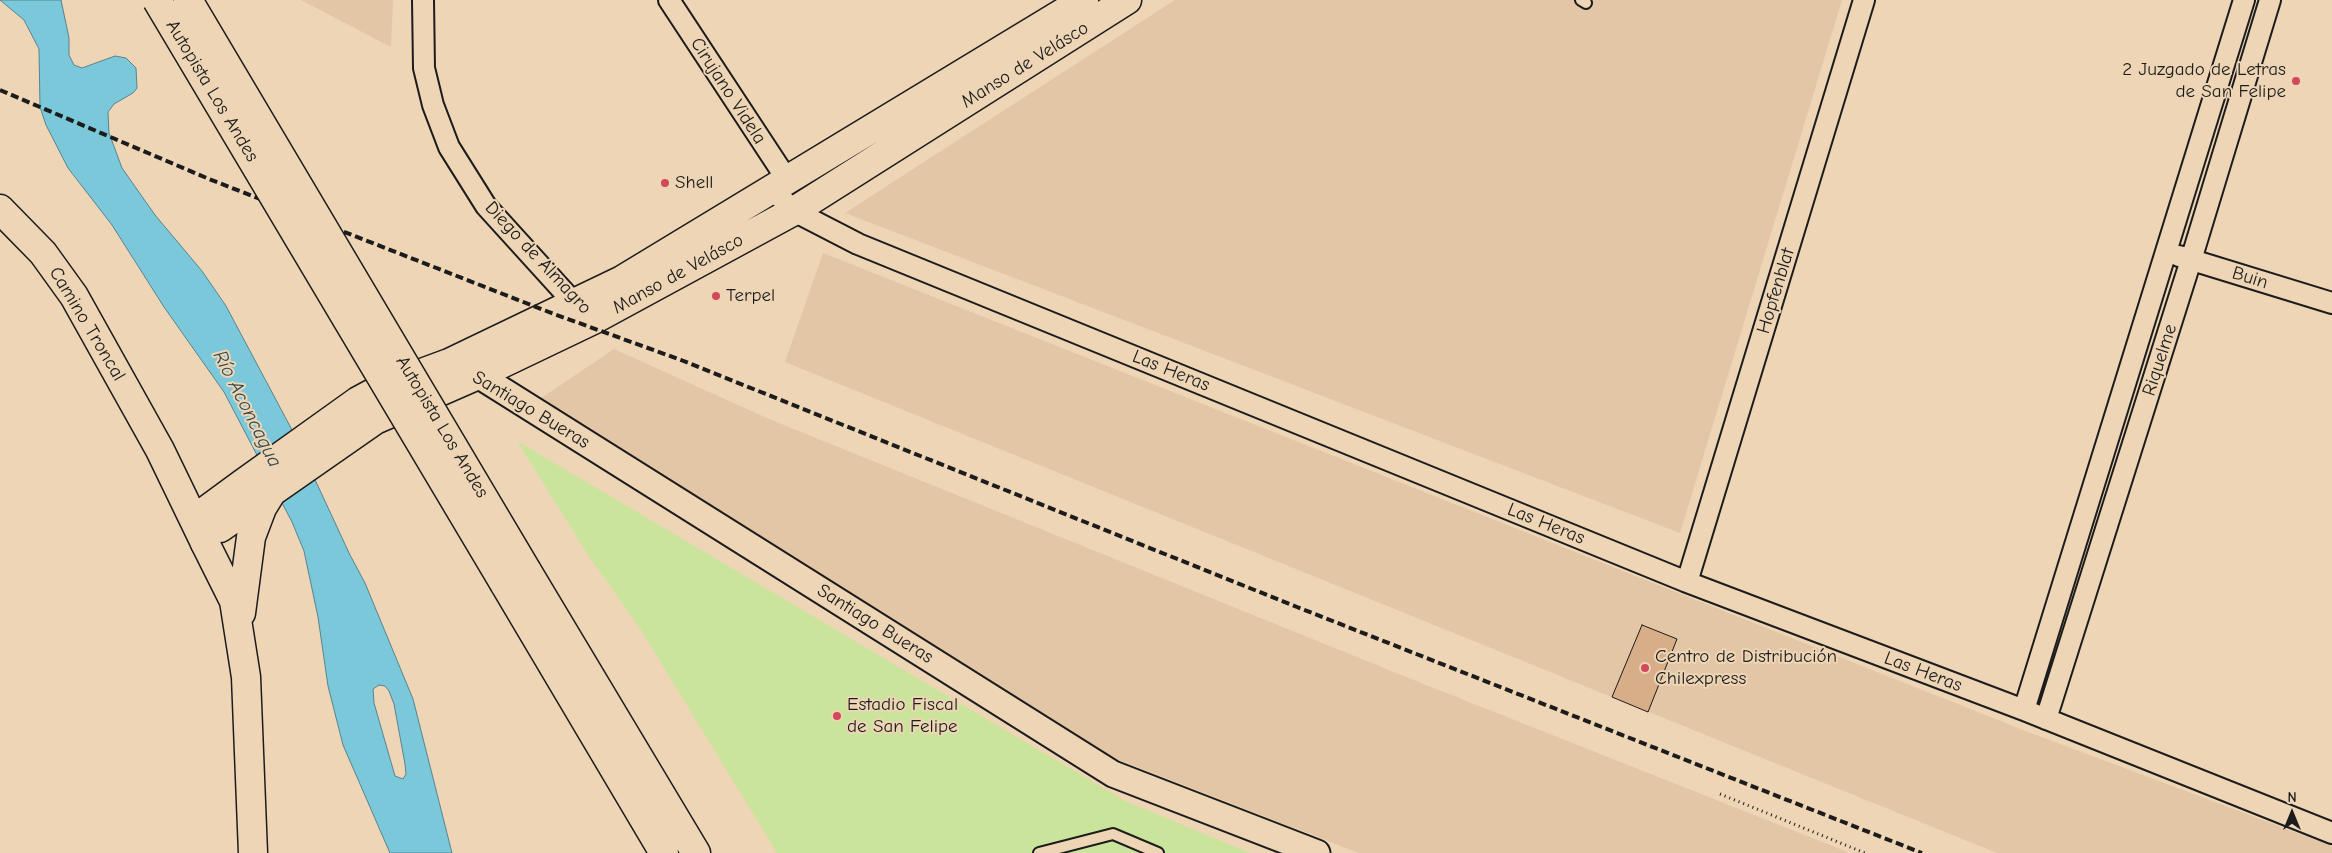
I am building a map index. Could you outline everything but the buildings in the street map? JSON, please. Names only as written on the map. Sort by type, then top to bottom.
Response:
[{"type":"main road","name":"Autopista Los Andes","points":[[157,0],[516,577],[696,853]]},
{"type":"main road","name":"Autopista Los Andes","points":[[188,0],[516,577],[664,853]]},
{"type":"main road","name":"Manso de Velásco","points":[[205,523],[242,484],[366,411],[478,375],[585,312],[794,211],[1127,0]]},
{"type":"main road","name":"Manso de Velásco","points":[[205,523],[270,494],[366,411],[384,388],[585,312],[622,280],[781,186],[1069,4]]},
{"type":"main road","name":"Camino Troncal","points":[[0,209],[42,253],[74,296],[160,450],[205,523]]},
{"type":"main road","points":[[238,616],[251,538],[262,508],[270,494]]},
{"type":"main road","points":[[205,523],[238,616],[246,677],[253,853]]},
{"type":"street","name":"Diego de Almagro","points":[[423,0],[424,68],[432,105],[449,147],[486,206],[585,312]]},
{"type":"street","name":"Cirujano Videla","points":[[669,0],[781,186]]},
{"type":"street","name":"Hopfenblat","points":[[1687,582],[1864,0]]},
{"type":"street","name":"Riquelme","points":[[2024,710],[2168,253],[2244,0]]},
{"type":"street","name":"Riquelme","points":[[2046,718],[2191,260],[2270,0]]},
{"type":"street","name":"Las Heras","points":[[781,186],[794,211],[858,244],[1687,582],[2046,718],[2332,833]]},
{"type":"street","name":"Buin","points":[[2168,253],[2332,302]]},
{"type":"street","name":"Santiago Bueras","points":[[449,363],[478,375],[1113,774],[1317,853]]},
{"type":"lane","points":[[1039,853],[1113,834],[1158,853]]},
{"type":"path","points":[[1720,794],[1865,853]]},
{"type":"shaded area","points":[[301,0],[393,0],[391,47]]},
{"type":"shaded area","points":[[1175,0],[1842,0],[1680,533],[845,213]]},
{"type":"shaded area","points":[[823,253],[2023,730],[2332,846],[2332,853],[1997,853],[785,362]]},
{"type":"shaded area","points":[[614,349],[769,419],[1421,683],[1850,853],[1359,853],[1114,758],[537,401]]},
{"type":"green space","name":"Estadio Fiscal de San Felipe","points":[[517,441],[1125,801],[1250,853],[777,853],[641,630],[588,555]]},
{"type":"water","name":"Río Aconcagua","points":[[0,0],[61,0],[69,38],[69,55],[74,65],[82,68],[115,56],[126,58],[136,68],[137,88],[133,93],[114,104],[108,112],[109,133],[122,168],[155,215],[202,271],[226,306],[291,428],[365,583],[413,699],[452,853],[390,853],[343,745],[328,686],[318,617],[304,551],[292,522],[224,392],[164,307],[112,225],[68,168],[46,125],[40,107],[39,49],[24,20]],"holes":[[[379,685],[385,686],[394,704],[405,764],[406,774],[403,779],[395,776],[374,703],[373,689]]]},
{"type":"railway","points":[[0,90],[209,179],[554,314],[681,360],[1297,607],[1922,853]]},
{"type":"place","name":"2 Juzgado de Letras de San Felipe","points":[[2296,81]]},
{"type":"place","name":"Shell","points":[[665,183]]},
{"type":"place","name":"Terpel","points":[[716,296]]},
{"type":"place","name":"Centro de Distribución Chilexpress","points":[[1645,668]]},
{"type":"place","name":"Estadio Fiscal de San Felipe","points":[[837,716]]}]
